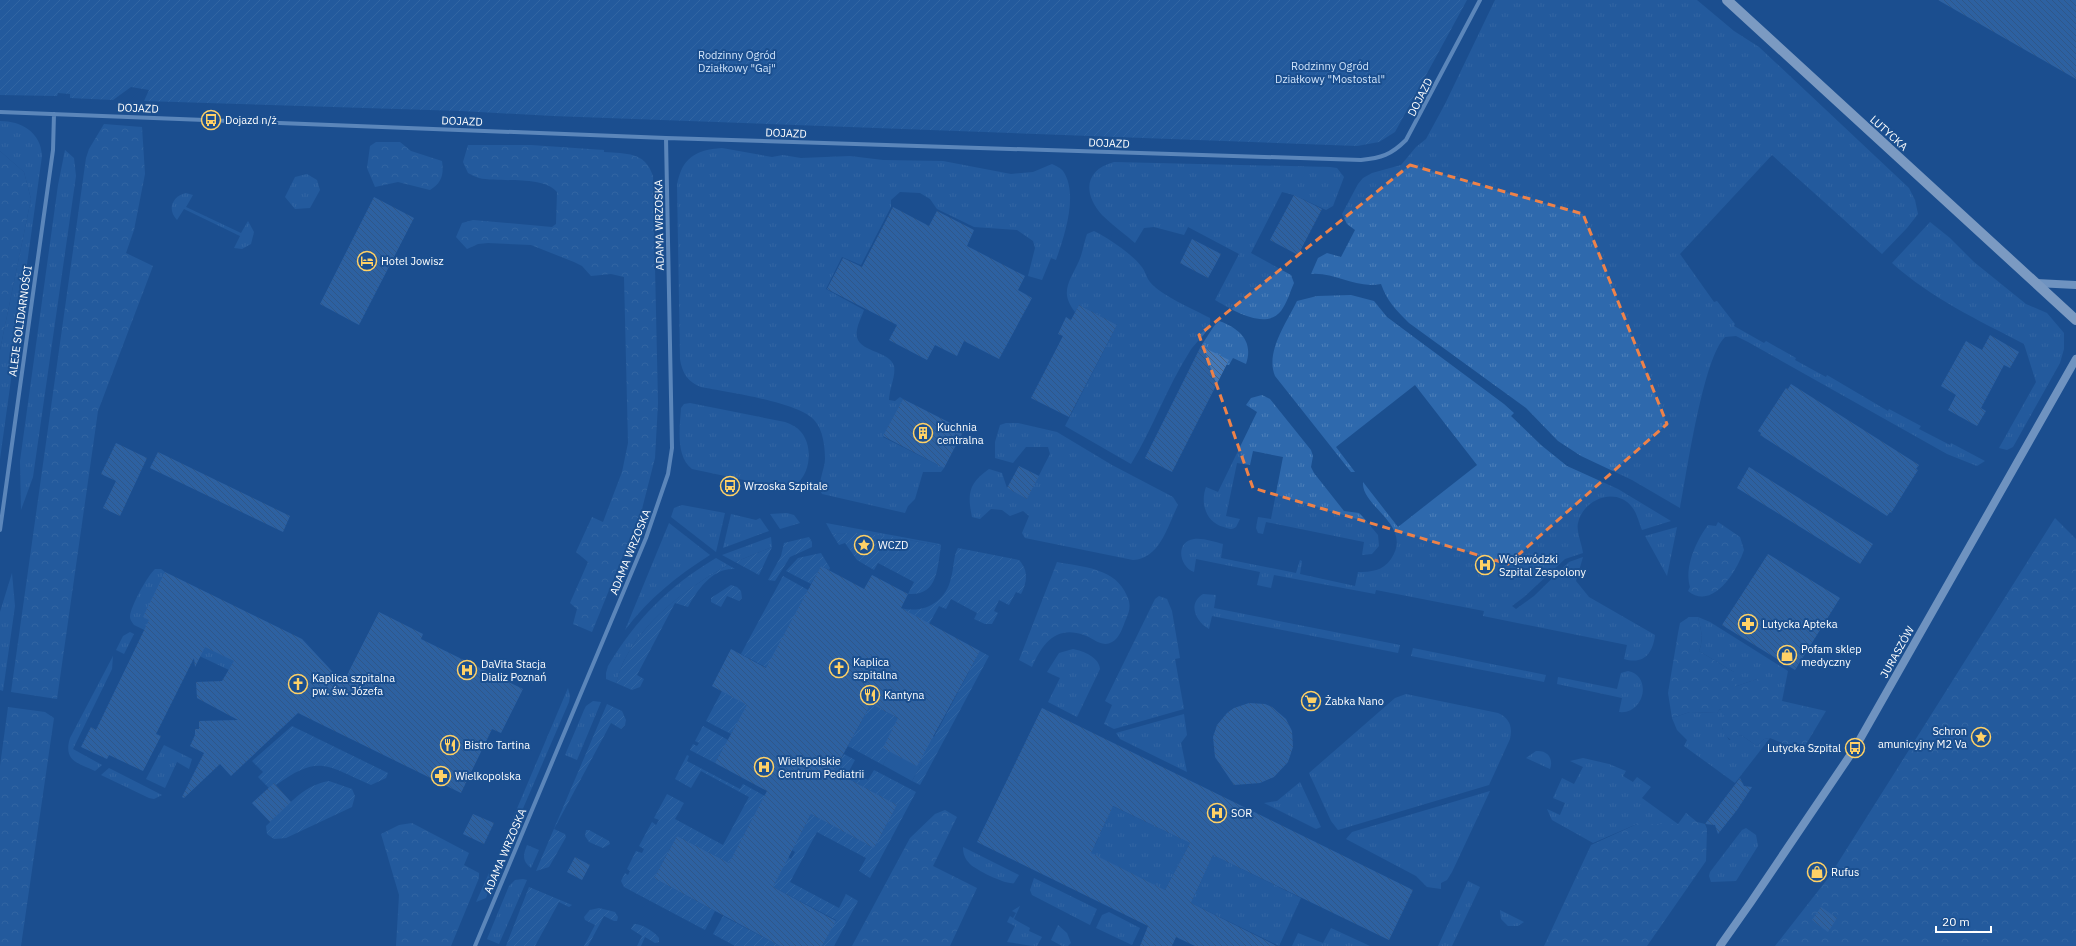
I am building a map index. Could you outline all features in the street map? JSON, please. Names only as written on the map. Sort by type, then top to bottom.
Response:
[{"type":"main road","name":"LUTYCKA","points":[[1726,0],[2076,320]]},
{"type":"street","name":"DOJAZD","points":[[0,112],[666,138],[1353,160],[1378,158],[1394,152],[1406,140],[1480,0]]},
{"type":"street","name":"ALEJE SOLIDARNOŚCI","points":[[0,530],[53,150],[54,114]]},
{"type":"street","name":"ADAMA WRZOSKA","points":[[475,946],[643,546],[668,474],[672,424],[666,138]]},
{"type":"street","points":[[2036,283],[2076,285]]},
{"type":"street","name":"JURASZÓW","points":[[1720,946],[1855,748],[2076,358]]},
{"type":"highlighted area","points":[[1410,165],[1583,214],[1667,424],[1508,564],[1253,488],[1199,335]]},
{"type":"green space","points":[[0,0],[1467,0],[1395,132],[1379,142],[1357,146],[553,116],[461,111],[144,101],[149,90],[131,87],[113,100],[70,98],[70,94],[58,93],[57,96],[0,95]]},
{"type":"green space","points":[[1495,0],[1697,0],[1734,31],[1759,47],[1909,188],[1915,200],[1918,214],[1882,254],[1772,155],[1680,254],[1714,302],[1717,301],[1735,324],[1734,326],[1764,343],[1766,341],[1796,358],[1795,360],[1826,377],[1827,375],[1888,411],[1889,409],[1921,426],[1919,429],[1950,445],[1951,443],[1985,461],[1977,466],[1947,454],[1748,342],[1736,336],[1725,337],[1717,349],[1703,391],[1680,508],[1632,480],[1581,456],[1558,441],[1526,408],[1409,323],[1392,305],[1381,284],[1371,285],[1354,283],[1329,275],[1311,274],[1318,258],[1327,253],[1341,257],[1355,230],[1347,224],[1342,214],[1358,184],[1363,178],[1372,173],[1401,165],[1416,147],[1426,139],[1445,104]]},
{"type":"green space","points":[[0,121],[15,123],[34,134],[41,148],[42,156],[0,459],[0,350],[31,199],[24,172],[0,151]]},
{"type":"green space","points":[[104,124],[142,127],[145,174],[134,230],[126,253],[153,266],[98,411],[57,699],[11,692],[86,158],[89,149]]},
{"type":"green space","points":[[376,142],[400,142],[411,151],[442,161],[443,170],[440,181],[430,190],[398,182],[375,187],[367,168],[370,146]]},
{"type":"green space","points":[[468,145],[531,145],[604,150],[604,152],[634,155],[645,162],[650,168],[653,176],[658,403],[655,458],[642,509],[592,632],[573,624],[577,609],[570,603],[588,562],[576,552],[592,517],[603,522],[622,472],[628,443],[624,277],[611,274],[591,276],[582,266],[531,245],[488,243],[478,244],[467,249],[456,237],[462,223],[473,220],[552,227],[556,224],[557,192],[542,183],[521,180],[479,178],[468,173],[463,162]]},
{"type":"green space","points":[[722,148],[772,157],[783,155],[801,158],[850,156],[883,160],[943,161],[1011,174],[1033,172],[1052,164],[1063,171],[1068,180],[1070,203],[1063,240],[1056,260],[1051,258],[1042,280],[1028,276],[1035,248],[1033,241],[1017,230],[974,227],[937,209],[930,199],[920,193],[900,192],[891,200],[891,207],[861,265],[842,257],[826,289],[864,310],[857,330],[857,337],[860,343],[865,347],[885,356],[894,366],[889,400],[895,401],[900,397],[903,399],[883,437],[944,468],[941,472],[923,472],[915,499],[908,506],[905,513],[822,494],[820,490],[820,482],[825,463],[825,449],[818,425],[807,414],[779,403],[701,387],[689,380],[684,373],[680,359],[677,185],[682,168],[691,157],[697,153]]},
{"type":"green space","points":[[65,150],[74,158],[76,176],[33,477],[21,510],[20,461],[58,185]]},
{"type":"green space","points":[[0,151],[24,172],[31,199],[0,350]]},
{"type":"green space","points":[[1114,162],[1330,167],[1337,168],[1344,177],[1333,206],[1326,210],[1294,195],[1282,192],[1251,253],[1291,275],[1294,283],[1287,301],[1281,311],[1274,317],[1257,319],[1239,313],[1215,300],[1239,254],[1188,227],[1184,235],[1154,227],[1144,228],[1135,243],[1102,215],[1092,199],[1090,184],[1092,177],[1097,171]]},
{"type":"green space","points":[[307,174],[317,180],[320,190],[310,208],[295,209],[285,197],[295,177]]},
{"type":"green space","points":[[186,193],[193,195],[186,207],[241,233],[248,221],[254,232],[251,244],[242,249],[234,248],[240,236],[184,209],[177,220],[172,212],[172,204],[177,197]]},
{"type":"green space","points":[[1930,222],[1950,238],[1974,262],[2026,304],[2047,313],[2064,333],[2064,349],[2060,363],[2013,447],[2007,450],[1999,448],[2036,382],[2024,344],[1955,308],[1907,276],[1892,263]]},
{"type":"green space","points":[[1094,231],[1132,257],[1142,268],[1150,282],[1161,292],[1210,318],[1209,327],[1193,347],[1182,365],[1131,464],[1065,426],[1117,325],[1079,305],[1075,312],[1070,305],[1068,298],[1068,286],[1080,258],[1087,234]]},
{"type":"green space","points":[[1351,295],[1374,301],[1387,317],[1504,404],[1514,413],[1511,416],[1541,445],[1567,466],[1618,489],[1671,521],[1642,530],[1634,509],[1618,497],[1601,498],[1593,502],[1586,507],[1578,523],[1583,553],[1565,559],[1524,597],[1512,606],[1516,609],[1534,596],[1569,562],[1583,557],[1576,581],[1589,597],[1655,635],[1650,652],[1646,656],[1637,660],[1624,659],[1627,645],[1483,616],[1484,611],[1376,590],[1375,594],[1274,575],[1271,588],[1257,585],[1260,572],[1196,559],[1194,572],[1185,565],[1181,554],[1184,545],[1188,541],[1201,539],[1223,544],[1221,558],[1296,573],[1300,560],[1302,561],[1300,574],[1355,586],[1358,572],[1372,571],[1384,566],[1391,559],[1396,547],[1396,536],[1392,526],[1370,500],[1365,491],[1363,482],[1398,527],[1477,465],[1415,385],[1336,447],[1355,472],[1351,472],[1275,376],[1273,357],[1275,347],[1278,337],[1297,301],[1317,296]]},
{"type":"green space","points":[[1219,321],[1233,327],[1243,336],[1248,349],[1246,364],[1233,358],[1229,365],[1227,365],[1201,346]]},
{"type":"green space","points":[[1262,395],[1270,399],[1311,450],[1313,456],[1311,467],[1314,473],[1344,511],[1359,513],[1378,535],[1379,546],[1372,554],[1362,555],[1364,542],[1266,522],[1263,534],[1258,533],[1256,528],[1258,517],[1271,519],[1283,457],[1253,451],[1250,465],[1237,463],[1226,516],[1240,519],[1236,527],[1230,529],[1218,525],[1209,517],[1204,506],[1204,493],[1206,487],[1218,492],[1257,412],[1246,405],[1251,398]]},
{"type":"green space","points":[[690,403],[785,422],[794,426],[806,439],[808,448],[809,457],[804,475],[791,487],[782,488],[692,469],[683,457],[680,440],[681,408],[684,404]]},
{"type":"green space","points":[[1006,423],[1018,423],[1057,432],[1112,465],[1173,497],[1178,505],[1162,540],[1150,554],[1133,560],[1025,538],[1022,533],[1029,516],[1023,511],[1010,516],[1002,510],[991,509],[980,519],[972,517],[970,509],[971,489],[982,474],[989,469],[1002,473],[1007,488],[1027,499],[1050,454],[1048,447],[1026,447],[1013,463],[995,458],[995,442],[1000,425]]},
{"type":"green space","points":[[682,505],[725,513],[716,552],[671,517],[674,508]]},
{"type":"green space","points":[[787,513],[794,515],[800,523],[780,529],[770,514]]},
{"type":"green space","points":[[731,514],[756,520],[760,518],[769,531],[723,548]]},
{"type":"green space","points":[[2055,518],[2076,539],[2076,946],[1775,946],[1829,877]]},
{"type":"green space","points":[[1718,522],[1740,537],[1744,550],[1736,568],[1723,586],[1706,596],[1697,596],[1688,591],[1690,587],[1689,572],[1692,555],[1699,539],[1708,525],[1716,526]]},
{"type":"green space","points":[[669,523],[710,555],[664,588],[634,618],[625,630]]},
{"type":"green space","points":[[826,523],[940,544],[941,546],[873,535],[832,534]]},
{"type":"green space","points":[[1677,527],[1667,576],[1645,536]]},
{"type":"green space","points":[[859,533],[887,536],[941,546],[937,572],[931,586],[925,591],[908,594],[914,582],[878,563],[874,570],[857,560],[845,543],[839,545],[832,534]]},
{"type":"green space","points":[[771,537],[772,547],[735,562],[722,555]]},
{"type":"green space","points":[[809,537],[812,542],[812,547],[790,557],[775,581],[768,580],[781,556],[784,543]]},
{"type":"green space","points":[[772,547],[759,575],[735,562]]},
{"type":"green space","points":[[958,548],[1019,560],[1026,572],[1026,581],[1021,594],[1016,592],[1009,605],[999,600],[994,611],[998,613],[992,624],[985,624],[974,619],[977,613],[951,599],[946,609],[939,606],[929,624],[901,608],[918,609],[933,604],[939,600],[948,586]]},
{"type":"green space","points":[[821,553],[830,568],[829,570],[821,566],[811,584],[786,571],[798,558]]},
{"type":"green space","points":[[716,558],[728,565],[685,592],[659,615],[647,627],[627,655],[616,683],[606,679],[608,666],[642,618],[668,592]]},
{"type":"green space","points":[[1057,562],[1098,570],[1107,574],[1122,587],[1129,602],[1129,610],[1119,635],[1112,642],[1105,644],[1084,635],[1074,633],[1058,635],[1045,644],[1032,667],[1019,660]]},
{"type":"green space","points":[[728,565],[735,569],[727,569],[713,576],[701,587],[688,607],[675,603],[637,675],[644,679],[640,687],[632,690],[616,683],[625,658],[647,627],[672,603],[685,593]]},
{"type":"green space","points":[[155,569],[161,569],[165,572],[235,661],[229,670],[134,625],[130,617],[133,606],[144,584]]},
{"type":"green space","points":[[12,573],[15,606],[3,691],[0,690],[0,612]]},
{"type":"green space","points":[[783,576],[808,590],[810,691],[741,654]]},
{"type":"green space","points":[[731,585],[737,587],[741,591],[742,598],[739,601],[727,596],[721,607],[711,602],[711,598]]},
{"type":"green space","points":[[1203,594],[1216,595],[1214,608],[1400,645],[1398,653],[1212,616],[1209,629],[1200,622],[1194,608],[1198,598]]},
{"type":"green space","points":[[1159,596],[1167,599],[1172,611],[1180,658],[1175,659],[1184,709],[1114,729],[1104,724],[1112,705],[1105,701],[1155,599]]},
{"type":"green space","points":[[1689,617],[1698,617],[1702,638],[1699,651],[1734,672],[1734,687],[1757,679],[1769,681],[1782,701],[1826,711],[1802,751],[1770,738],[1764,739],[1757,746],[1741,735],[1737,737],[1736,743],[1732,741],[1722,728],[1722,720],[1724,716],[1720,709],[1717,713],[1690,712],[1672,718],[1668,693],[1678,633],[1680,623]]},
{"type":"green space","points":[[1698,617],[1710,622],[1788,671],[1782,701],[1757,679],[1734,687],[1734,672],[1699,651],[1702,638]]},
{"type":"green space","points":[[130,632],[134,634],[124,654],[116,650],[123,636]]},
{"type":"green space","points":[[1413,648],[1546,675],[1544,682],[1411,656]]},
{"type":"green space","points":[[1073,649],[1090,655],[1097,661],[1100,669],[1077,717],[1048,702],[1060,678],[1047,672],[1059,653]]},
{"type":"green space","points":[[980,651],[989,656],[920,785],[912,781],[922,763],[892,748],[883,765],[848,746],[871,704],[934,737]]},
{"type":"green space","points":[[113,656],[112,669],[73,749],[102,765],[95,771],[74,760],[70,756],[68,746],[70,738]]},
{"type":"green space","points":[[1628,671],[1636,674],[1641,680],[1643,687],[1639,702],[1634,708],[1628,711],[1619,712],[1622,698],[1557,684],[1558,677],[1617,689],[1621,673]]},
{"type":"green space","points":[[568,688],[570,696],[569,702],[515,827],[510,825]]},
{"type":"green space","points":[[722,691],[790,728],[739,720],[731,734],[706,721]]},
{"type":"green space","points":[[1406,694],[1498,713],[1505,717],[1511,730],[1510,739],[1489,785],[1338,830],[1331,821],[1309,773],[1395,698]]},
{"type":"green space","points":[[593,701],[601,702],[577,760],[565,755],[586,706]]},
{"type":"green space","points":[[607,704],[622,711],[626,720],[625,725],[621,729],[611,723],[554,829],[565,834],[566,837],[549,867],[536,871]]},
{"type":"green space","points":[[8,707],[45,712],[54,718],[21,946],[0,946],[0,766]]},
{"type":"green space","points":[[1720,709],[1725,716],[1722,728],[1729,740],[1741,735],[1757,746],[1764,739],[1770,738],[1735,783],[1684,746],[1687,740],[1677,730],[1672,718],[1690,712],[1717,713]]},
{"type":"green space","points":[[1184,714],[1187,735],[1181,743],[1187,772],[1120,739],[1116,733]]},
{"type":"green space","points":[[292,726],[388,773],[386,778],[371,785],[333,768],[313,766],[291,775],[276,785],[274,783],[269,788],[258,777],[263,772],[252,761]]},
{"type":"green space","points":[[703,726],[728,740],[715,763],[690,750],[693,744],[697,746],[699,743],[695,741]]},
{"type":"green space","points":[[164,745],[192,759],[189,769],[177,762],[165,788],[146,779]]},
{"type":"green space","points":[[892,747],[922,763],[912,781],[883,765]]},
{"type":"green space","points":[[1536,751],[1546,753],[1549,756],[1551,761],[1550,769],[1526,758]]},
{"type":"green space","points":[[844,754],[855,760],[849,771],[868,780],[874,770],[916,792],[870,878],[859,871],[866,858],[817,832],[790,882],[839,908],[846,894],[858,901],[834,946],[822,946],[836,920],[773,887],[788,857],[791,859],[795,852],[792,850],[811,814],[874,848],[897,805],[834,771]]},
{"type":"green space","points":[[687,755],[689,756],[687,761],[740,789],[743,784],[765,796],[729,863],[677,836],[654,878],[715,911],[705,930],[624,887],[621,881],[625,873],[628,875],[630,871],[627,869],[636,851],[642,853],[644,849],[639,846],[652,822],[656,825],[659,820],[654,818],[667,794],[684,803],[675,819],[723,845],[749,797],[701,771],[691,788],[675,779]]},
{"type":"green space","points":[[1583,758],[1609,764],[1626,771],[1623,776],[1633,782],[1637,777],[1651,787],[1642,798],[1678,824],[1637,824],[1593,843],[1552,820],[1547,809],[1560,815],[1565,803],[1553,798],[1562,778],[1574,784],[1583,767],[1570,761]]},
{"type":"green space","points":[[109,768],[162,795],[154,799],[149,798],[101,775]]},
{"type":"green space","points":[[329,781],[352,789],[355,796],[352,807],[286,838],[274,839],[267,834],[266,826],[294,799],[310,787]]},
{"type":"green space","points":[[1300,782],[1321,827],[1316,829],[1264,803],[1277,801]]},
{"type":"green space","points":[[1490,791],[1452,872],[1447,880],[1441,883],[1441,889],[1427,887],[1416,876],[1346,839],[1352,832]]},
{"type":"green space","points":[[1100,800],[1190,843],[1165,890],[1078,847],[1095,845],[1107,819],[1094,812]]},
{"type":"green space","points":[[945,810],[957,817],[933,866],[977,888],[950,946],[852,946],[910,838],[935,814]]},
{"type":"green space","points":[[1686,813],[1697,822],[1705,824],[1707,829],[1706,861],[1647,946],[1544,946],[1591,845],[1637,824],[1678,824]]},
{"type":"green space","points":[[412,823],[469,853],[464,865],[479,873],[479,878],[451,946],[396,946],[399,895],[381,834],[399,825]]},
{"type":"green space","points":[[1746,828],[1756,835],[1758,846],[1736,881],[1711,882],[1709,876],[1710,872],[1742,830]]},
{"type":"green space","points":[[586,830],[589,830],[609,841],[610,844],[603,848],[589,842],[585,836]]},
{"type":"green space","points":[[527,845],[539,850],[531,868],[526,863],[524,858]]},
{"type":"green space","points":[[963,847],[1019,875],[1014,883],[1010,883],[984,873],[973,867],[968,862],[963,852]]},
{"type":"green space","points":[[1213,855],[1301,898],[1279,946],[1191,903]]},
{"type":"green space","points":[[489,873],[491,884],[486,898],[476,902]]},
{"type":"green space","points":[[1034,878],[1097,909],[1090,925],[1032,895],[1030,890]]},
{"type":"green space","points":[[515,880],[527,880],[499,944],[487,939],[509,886]]},
{"type":"green space","points":[[1468,881],[1480,887],[1452,946],[1438,946]]},
{"type":"green space","points":[[529,887],[572,905],[569,907],[559,902],[535,946],[506,946]]},
{"type":"green space","points":[[1020,906],[1014,919],[1030,928],[1029,931],[1042,937],[1037,946],[1007,942],[1015,926],[1007,922],[1010,916],[1013,918],[1016,913],[1012,911]]},
{"type":"green space","points":[[599,908],[615,912],[618,917],[617,921],[604,916],[588,946],[584,946],[595,925],[585,920],[584,917],[590,910]]},
{"type":"green space","points":[[1500,910],[1524,922],[1518,926],[1508,926],[1501,919]]},
{"type":"green space","points":[[1109,912],[1140,928],[1132,945],[1096,928],[1102,915]]},
{"type":"green space","points":[[723,916],[780,946],[735,946],[713,934]]},
{"type":"green space","points":[[634,924],[641,925],[651,931],[659,938],[659,942],[655,943],[645,937],[641,946],[637,946],[642,936],[631,929]]},
{"type":"green space","points":[[1058,925],[1067,933],[1071,943],[1068,946],[1062,946],[1051,940]]},
{"type":"green space","points":[[1331,928],[1370,946],[1292,946],[1298,933],[1323,943]]},
{"type":"building","points":[[1938,0],[2076,0],[2076,79]]},
{"type":"building","points":[[1294,195],[1322,209],[1298,255],[1270,240]]},
{"type":"building","name":"Hotel Jowisz","points":[[374,197],[414,218],[359,325],[320,304]]},
{"type":"building","points":[[893,207],[929,226],[937,211],[974,230],[967,246],[1025,276],[1018,290],[1032,298],[999,359],[964,341],[957,356],[935,345],[927,360],[889,340],[897,325],[827,289],[843,258],[862,267]]},
{"type":"building","points":[[1192,239],[1221,254],[1208,278],[1180,263]]},
{"type":"building","points":[[1079,305],[1117,325],[1069,417],[1031,398],[1063,336],[1058,334],[1066,317],[1071,320]]},
{"type":"building","points":[[1990,335],[2019,352],[2010,368],[2004,365],[1981,408],[1986,411],[1977,426],[1948,410],[1956,395],[1941,386],[1966,341],[1982,350]]},
{"type":"building","points":[[1201,346],[1229,360],[1172,472],[1145,458]]},
{"type":"building","points":[[1791,384],[1919,465],[1916,469],[1918,470],[1891,513],[1890,512],[1887,516],[1760,435],[1761,433],[1758,431],[1786,388],[1788,389]]},
{"type":"building","name":"Kuchnia centralna","points":[[903,399],[964,430],[944,468],[883,436]]},
{"type":"building","points":[[116,443],[147,458],[120,516],[103,508],[116,481],[101,474]]},
{"type":"building","points":[[158,452],[290,516],[283,532],[150,468]]},
{"type":"building","points":[[1019,466],[1039,476],[1027,499],[1007,488]]},
{"type":"building","points":[[1749,467],[1873,544],[1860,564],[1737,488]]},
{"type":"building","points":[[1768,554],[1840,598],[1795,670],[1722,625]]},
{"type":"building","points":[[821,566],[864,589],[872,575],[908,594],[901,608],[980,651],[917,766],[883,748],[898,718],[871,704],[834,771],[897,805],[874,848],[811,814],[773,887],[836,921],[822,946],[780,946],[654,878],[677,836],[729,863],[767,791],[715,763],[747,705],[712,686],[731,649],[766,668]]},
{"type":"building","points":[[165,572],[302,639],[343,683],[379,612],[423,634],[421,639],[523,689],[501,733],[492,729],[461,793],[298,713],[231,776],[220,764],[184,798],[182,797],[204,753],[190,746],[195,735],[195,729],[199,729],[199,721],[238,720],[197,698],[196,682],[222,681],[234,661],[205,647],[195,667],[194,658],[156,734],[161,736],[143,771],[109,755],[107,759],[81,747],[91,727],[96,730],[149,620],[143,617]]},
{"type":"building","points":[[1249,703],[1265,704],[1272,707],[1286,719],[1292,731],[1293,747],[1288,762],[1274,777],[1260,783],[1234,785],[1215,757],[1213,737],[1217,725],[1227,713],[1234,708]]},
{"type":"building","points":[[1042,708],[1413,890],[1389,940],[1213,855],[1191,903],[1277,946],[1195,946],[1176,937],[1172,946],[1140,946],[1148,926],[977,842]],"holes":[[[1113,806],[1190,843],[1165,890],[1091,853]]]},
{"type":"building","points":[[1740,778],[1744,786],[1752,787],[1737,810],[1718,834],[1715,825],[1705,824]]},
{"type":"building","points":[[274,783],[291,802],[270,822],[252,803]]},
{"type":"building","points":[[473,814],[494,823],[484,844],[463,834]]},
{"type":"building","points":[[575,857],[590,865],[582,880],[567,872]]},
{"type":"building","points":[[1814,862],[1828,872],[1821,883],[1806,874]]},
{"type":"building","points":[[1821,907],[1837,918],[1828,932],[1812,920]]},
{"type":"place","name":"Dojazd n/ż","points":[[211,120]]},
{"type":"place","name":"Hotel Jowisz","points":[[367,261]]},
{"type":"place","name":"Kuchnia centralna","points":[[923,433]]},
{"type":"place","name":"Wrzoska Szpitale","points":[[730,486]]},
{"type":"place","name":"WCZD","points":[[864,545]]},
{"type":"place","name":"Wojewódzki Szpital Zespolony","points":[[1485,565]]},
{"type":"place","name":"Lutycka Apteka","points":[[1748,624]]},
{"type":"place","name":"Pofam sklep medyczny","points":[[1787,655]]},
{"type":"place","name":"Kaplica szpitalna","points":[[839,668]]},
{"type":"place","name":"DaVita Stacja Dializ Poznań","points":[[467,670]]},
{"type":"place","name":"Kaplica szpitalna pw. św. Józefa","points":[[298,684]]},
{"type":"place","name":"Kantyna","points":[[870,695]]},
{"type":"place","name":"Żabka Nano","points":[[1311,701]]},
{"type":"place","name":"Schron amunicyjny M2 Va","points":[[1981,737]]},
{"type":"place","name":"Bistro Tartina","points":[[450,745]]},
{"type":"place","name":"Lutycka Szpital","points":[[1855,748]]},
{"type":"place","name":"Wielkpolskie Centrum Pediatrii","points":[[764,767]]},
{"type":"place","name":"Wielkopolska","points":[[441,776]]},
{"type":"place","name":"SOR","points":[[1217,813]]},
{"type":"place","name":"Rufus","points":[[1817,872]]},
{"type":"park label","name":"Rodzinny Ogród Działkowy \"Gaj\"","points":[[737,61]]},
{"type":"park label","name":"Rodzinny Ogród Działkowy \"Mostostal\"","points":[[1330,72]]}]
